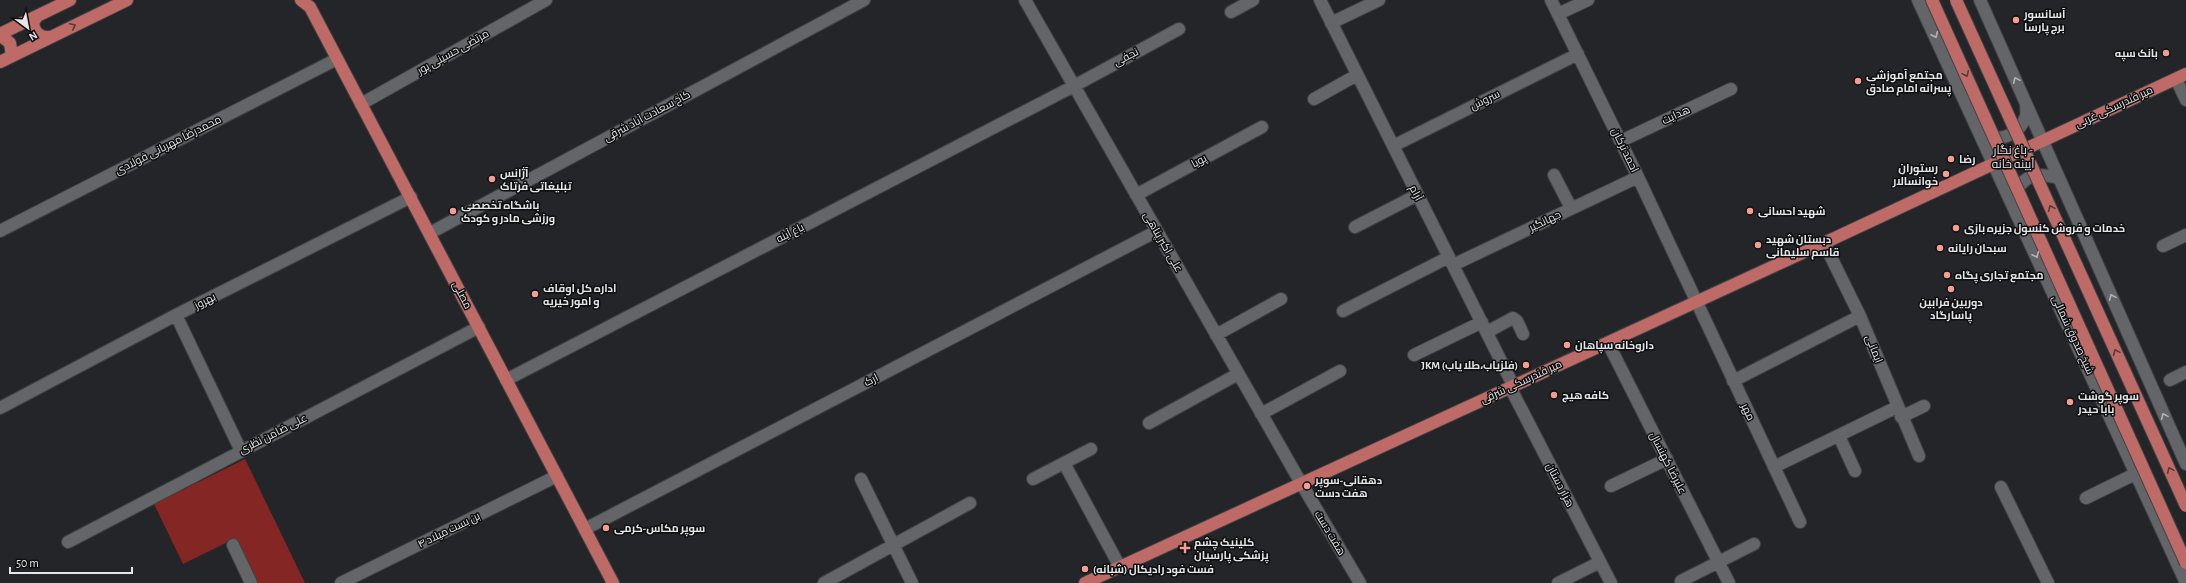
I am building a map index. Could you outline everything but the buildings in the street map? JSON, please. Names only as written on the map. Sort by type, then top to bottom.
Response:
[{"type":"main road","points":[[12,56],[10,43],[0,35],[70,0]]},
{"type":"main road","points":[[0,62],[127,0]]},
{"type":"main road","name":"شیخ صدوق شمالی","points":[[1932,0],[2186,563]]},
{"type":"main road","points":[[1956,0],[2186,506]]},
{"type":"main road","name":"مصلی","points":[[307,2],[613,583]]},
{"type":"main road","points":[[38,16],[34,23],[35,31],[41,36],[49,37]]},
{"type":"main road","name":"میر فندرسکی غربی","points":[[2043,141],[2181,76]]},
{"type":"main road","name":"میر فندرسکی شرقی","points":[[1085,583],[2043,141]]},
{"type":"street","name":"مرتضی حسینی پور","points":[[361,104],[546,0]]},
{"type":"street","name":"کاخ سعادت آباد شرقی","points":[[430,233],[864,0]]},
{"type":"street","name":"علی اکبر پناهی","points":[[1025,0],[1301,483]]},
{"type":"street","points":[[1231,12],[1253,0]]},
{"type":"street","name":"آرام","points":[[1320,0],[1484,327],[1512,386]]},
{"type":"street","points":[[1331,23],[1379,0]]},
{"type":"street","name":"احمد ترکان","points":[[1551,0],[1638,176],[1695,302]]},
{"type":"street","points":[[1558,14],[1588,0]]},
{"type":"street","name":"شیخ صدوق شمالی","points":[[1918,0],[2186,583]]},
{"type":"street","points":[[1980,0],[2059,178],[2183,447],[2186,464]]},
{"type":"street","name":"نجفی","points":[[1074,86],[1179,29]]},
{"type":"street","name":"سروش","points":[[1393,146],[1578,54]]},
{"type":"street","name":"محمدرضا مهربانی فولادی","points":[[0,231],[337,58]]},
{"type":"street","points":[[1314,99],[1357,75]]},
{"type":"street","points":[[2181,76],[2186,100]]},
{"type":"street","name":"باغ آینه","points":[[506,380],[1074,86]]},
{"type":"street","name":"هدایت","points":[[1620,141],[1731,89]]},
{"type":"street","points":[[1978,128],[1988,136],[2000,138],[2012,134],[2021,126],[2026,115],[2026,103]]},
{"type":"street","name":"پویا","points":[[1136,195],[1262,127]]},
{"type":"street","points":[[2012,202],[2017,187],[2029,177],[2044,174],[2059,178]]},
{"type":"street","points":[[1554,176],[1571,208]]},
{"type":"street","name":"جهانگیر","points":[[1343,311],[1571,208],[1638,176]]},
{"type":"street","points":[[1355,227],[1417,195]]},
{"type":"street","name":"بهروز","points":[[0,408],[176,315],[411,197]]},
{"type":"street","name":"ارک","points":[[585,528],[1157,231]]},
{"type":"street","points":[[2163,246],[2186,235]]},
{"type":"street","name":"ایمانی","points":[[1824,243],[1860,316],[1899,412],[1919,456]]},
{"type":"street","points":[[1216,335],[1281,299]]},
{"type":"street","name":"مهر","points":[[1695,302],[1800,522]]},
{"type":"street","points":[[176,315],[241,451]]},
{"type":"street","points":[[1733,381],[1860,316]]},
{"type":"street","points":[[1414,355],[1484,327],[1513,318],[1517,321],[1523,334]]},
{"type":"street","name":"علی ضامن نظری","points":[[68,542],[479,327]]},
{"type":"street","name":"علیرضا کهنسال","points":[[1608,343],[1729,583]]},
{"type":"street","points":[[1261,414],[1340,371]]},
{"type":"street","points":[[2170,380],[2186,372]]},
{"type":"street","points":[[1149,424],[1238,374]]},
{"type":"street","name":"هزار دستان","points":[[1512,386],[1611,583]]},
{"type":"street","points":[[1774,467],[1839,436],[1899,412],[1924,406]]},
{"type":"street","points":[[1839,436],[1855,471]]},
{"type":"street","points":[[1033,479],[1091,449]]},
{"type":"street","points":[[1611,486],[1666,459]]},
{"type":"street","points":[[1064,463],[1120,567]]},
{"type":"street","points":[[2086,498],[2136,473]]},
{"type":"street","name":"بن بست میلاد ۴","points":[[341,583],[557,476]]},
{"type":"street","points":[[861,479],[912,583]]},
{"type":"street","name":"هفت دست","points":[[1301,483],[1360,583]]},
{"type":"street","points":[[2001,487],[2048,583]]},
{"type":"street","points":[[824,583],[970,503]]},
{"type":"street","points":[[1681,581],[1754,544]]},
{"type":"street","points":[[233,545],[251,583]]},
{"type":"street","points":[[1558,583],[1600,562]]},
{"type":"shaded area","points":[[245,459],[305,583],[256,583],[234,539],[183,564],[154,504]]},
{"type":"place","name":"آسانسور برج پارسا","points":[[2016,20]]},
{"type":"place","name":"بانک سپه","points":[[2166,53]]},
{"type":"place","name":"مجتمع آموزشی پسرانه امام صادق","points":[[1858,81]]},
{"type":"place","name":"رضا","points":[[1951,159]]},
{"type":"place","name":"رستوران خوانسالار","points":[[1946,174]]},
{"type":"place","name":"آژانس تبلیغاتی فرتاک","points":[[492,179]]},
{"type":"place","name":"باشگاه تخصصی ورزشی مادر و کودک","points":[[453,211]]},
{"type":"place","name":"شهید احسانی","points":[[1750,211]]},
{"type":"place","name":"خدمات و فروش کنسول جزیره بازی","points":[[1956,228]]},
{"type":"place","name":"دبستان شهید قاسم سلیمانی","points":[[1758,245]]},
{"type":"place","name":"سبحان رایانه","points":[[1940,248]]},
{"type":"place","name":"مجتمع تجاری پگاه","points":[[1947,275]]},
{"type":"place","name":"دوربین فرابین پاسارگاد","points":[[1951,289]]},
{"type":"place","name":"اداره کل اوقاف و امور خیریه","points":[[535,294]]},
{"type":"place","name":"داروخانه سپاهان","points":[[1567,345]]},
{"type":"place","name":"JKM (فلزیاب،طلا یاب)","points":[[1526,365]]},
{"type":"place","name":"کافه هیچ","points":[[1554,395]]},
{"type":"place","name":"سوپر گوشت بابا حیدر","points":[[2070,402]]},
{"type":"place","name":"دهقانی-سوپر هفت دست","points":[[1307,486]]},
{"type":"place","name":"سوپر مکاس-کرمی","points":[[606,528]]},
{"type":"place","name":"کلینیک چشم پزشکی پارسیان","points":[[1185,548]]},
{"type":"place","name":"فست فود رادیکال (شبانه)","points":[[1085,569]]},
{"type":"district","name":"باغ نگار - آیینه خانه","points":[[2013,157]]}]
